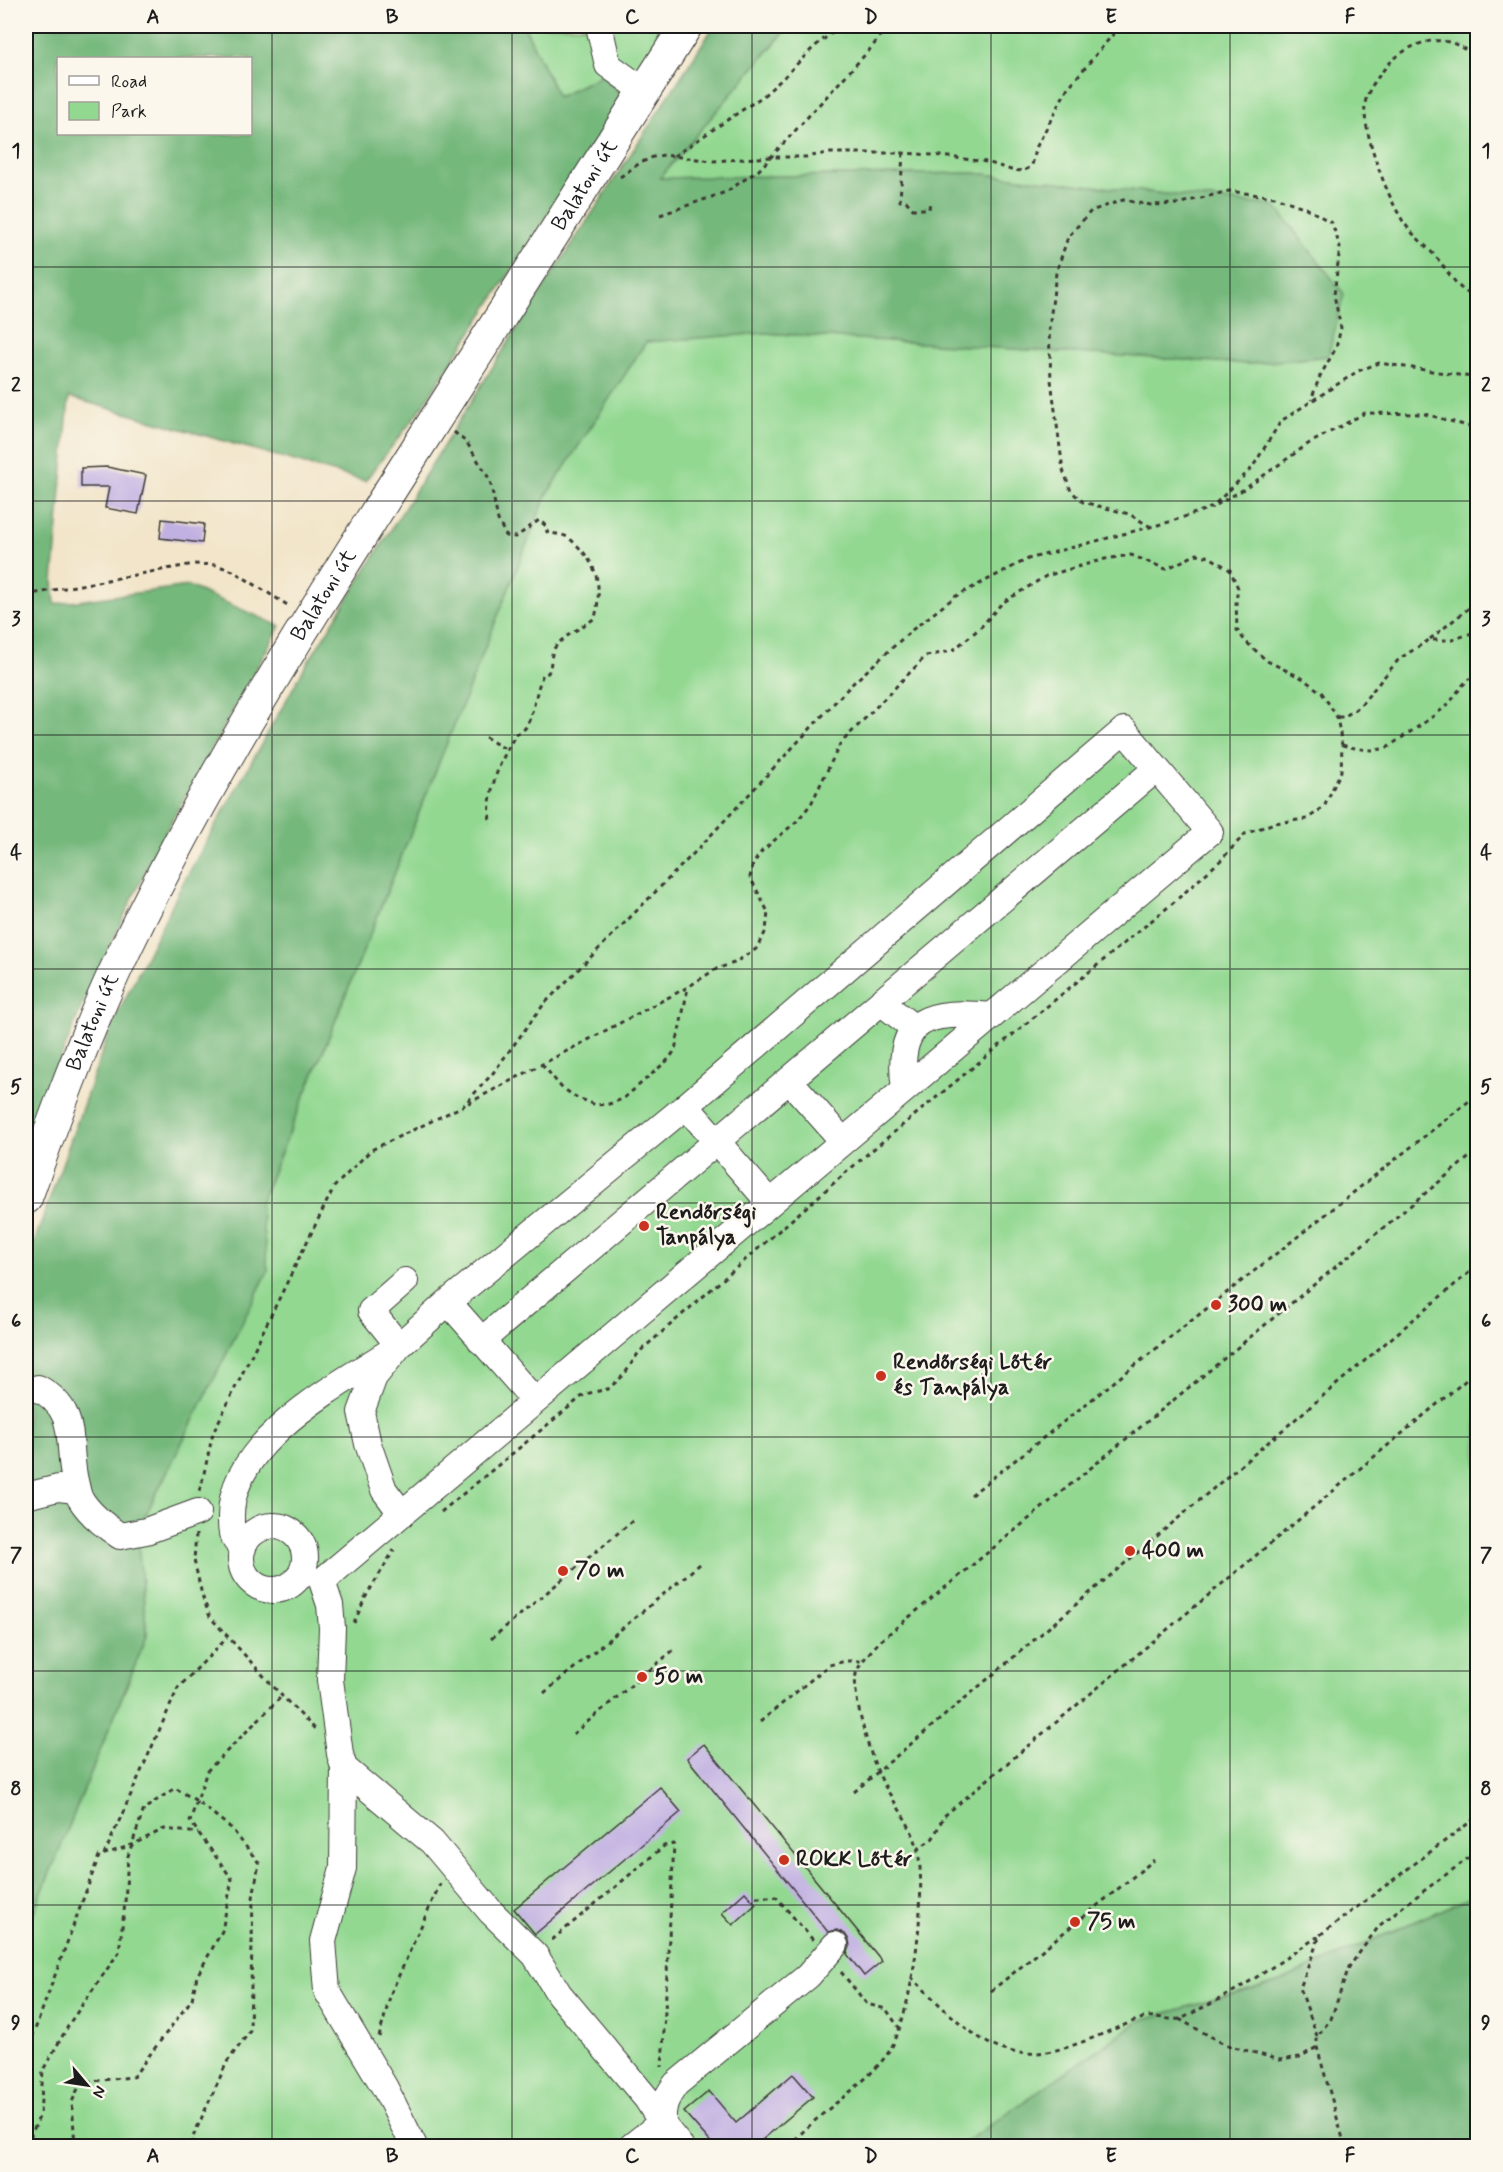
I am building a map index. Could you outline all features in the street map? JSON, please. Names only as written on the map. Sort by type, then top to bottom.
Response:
[{"type":"main road","name":"Balatoni út","points":[[26,1198],[91,1027],[140,919],[232,744],[309,618],[686,26]]},
{"type":"street","points":[[599,26],[608,65],[644,91]]},
{"type":"street","points":[[243,1548],[233,1540],[231,1530],[231,1508],[238,1480],[250,1459],[278,1428],[316,1400],[399,1346],[448,1302],[686,1106],[1124,730],[1210,832],[402,1514],[313,1576],[280,1590],[266,1590],[252,1583],[243,1572],[240,1557],[243,1548],[244,1543],[253,1532],[266,1526],[281,1526],[294,1532],[303,1544],[313,1576],[330,1605],[332,1628],[330,1680],[342,1761],[343,1868],[323,1941],[327,1991],[385,2088],[414,2146]]},
{"type":"street","points":[[481,1341],[1156,769]]},
{"type":"street","points":[[881,1002],[915,1028]]},
{"type":"street","points":[[905,1089],[902,1073],[904,1047],[915,1028],[932,1016],[957,1012],[992,1016]]},
{"type":"street","points":[[789,1080],[843,1141]]},
{"type":"street","points":[[686,1106],[770,1203]]},
{"type":"street","points":[[399,1346],[371,1311],[405,1281]]},
{"type":"street","points":[[448,1302],[535,1401]]},
{"type":"street","points":[[399,1346],[374,1377],[362,1412],[368,1444],[384,1491],[402,1514]]},
{"type":"street","points":[[38,1388],[55,1398],[71,1428],[72,1473],[79,1497],[96,1517],[120,1536],[146,1532],[198,1512]]},
{"type":"street","points":[[26,1496],[58,1488],[77,1490]]},
{"type":"street","points":[[342,1761],[432,1842],[491,1912],[535,1955],[559,1994],[663,2118],[680,2146]]},
{"type":"street","points":[[632,2146],[663,2118],[666,2098],[676,2084],[808,1976],[835,1945]]},
{"type":"path","points":[[674,156],[762,96],[840,26]]},
{"type":"path","points":[[660,215],[726,192],[745,182],[772,157],[873,46],[886,26]]},
{"type":"path","points":[[596,166],[611,176],[618,177],[653,157],[674,156],[713,161],[806,157],[828,153],[903,153],[987,162],[1011,170],[1023,171],[1029,168],[1037,146],[1067,89],[1120,26]]},
{"type":"path","points":[[1478,62],[1459,47],[1444,40],[1419,43],[1405,48],[1384,68],[1365,103],[1366,129],[1382,176],[1399,215],[1411,232],[1435,256],[1462,289],[1478,298]]},
{"type":"path","points":[[903,153],[900,201],[906,201],[913,209],[928,209],[930,201]]},
{"type":"path","points":[[1151,527],[1129,514],[1083,502],[1071,491],[1063,470],[1051,380],[1050,318],[1056,273],[1068,237],[1091,211],[1123,200],[1151,205],[1177,204],[1229,191],[1275,197],[1306,208],[1332,223],[1340,247],[1334,295],[1341,328],[1336,348],[1320,376],[1311,400]]},
{"type":"path","points":[[1213,507],[1252,468],[1281,421],[1358,370],[1379,363],[1478,378]]},
{"type":"path","points":[[342,1761],[210,1617],[194,1560],[198,1512],[213,1433],[334,1187],[371,1150],[463,1106],[493,1073],[544,1004],[698,849],[851,685],[912,630],[956,596],[1028,559],[1151,527],[1213,507],[1246,488],[1308,444],[1365,413],[1425,414],[1478,429]]},
{"type":"path","points":[[437,417],[467,443],[490,480],[498,520],[506,536],[516,537],[539,520],[546,526],[547,532],[570,538],[583,551],[598,581],[600,598],[595,618],[556,646],[551,656],[552,667],[548,673],[543,674],[527,725],[516,734],[507,749],[495,777],[488,806],[490,824]]},
{"type":"path","points":[[26,595],[194,564],[216,565],[233,571],[309,618]]},
{"type":"path","points":[[1337,717],[1344,717],[1359,707],[1399,659],[1429,640],[1478,601]]},
{"type":"path","points":[[1429,640],[1452,640],[1478,631]]},
{"type":"path","points":[[1342,745],[1361,750],[1387,748],[1447,705],[1468,678],[1478,675]]},
{"type":"path","points":[[485,737],[507,749]]},
{"type":"path","points":[[542,1064],[561,1087],[576,1098],[596,1105],[609,1104],[623,1098],[669,1059],[675,1050],[688,987]]},
{"type":"path","points":[[971,1495],[1478,1094]]},
{"type":"path","points":[[788,2146],[815,2120],[866,2078],[889,2053],[903,2017],[921,1917],[921,1878],[916,1842],[878,1772],[857,1703],[856,1674],[864,1661],[889,1633],[1478,1150]]},
{"type":"path","points":[[854,1792],[1478,1264]]},
{"type":"path","points":[[917,1851],[933,1838],[944,1816],[1478,1370]]},
{"type":"path","points":[[491,1639],[636,1518]]},
{"type":"path","points":[[544,1693],[700,1564]]},
{"type":"path","points":[[104,1855],[178,1688],[227,1637]]},
{"type":"path","points":[[573,1734],[676,1648]]},
{"type":"path","points":[[760,1722],[829,1665],[846,1661],[864,1661]]},
{"type":"path","points":[[75,2146],[72,2102],[81,2082],[133,2077],[192,1999],[196,1976],[222,1931],[232,1879],[190,1821],[207,1771],[282,1696]]},
{"type":"path","points":[[26,2146],[40,2115],[43,2070],[71,2021],[118,1952],[125,1903],[128,1856],[144,1809],[175,1788],[197,1801],[231,1828],[259,1863],[253,1898],[250,2031],[227,2062],[192,2139],[194,2146]]},
{"type":"path","points":[[1179,2019],[1227,1996],[1320,1935],[1478,1816]]},
{"type":"path","points":[[26,2054],[99,1856],[132,1845],[164,1829],[198,1833]]},
{"type":"path","points":[[527,1948],[550,1942],[664,1846],[674,1844],[660,2089],[663,2118]]},
{"type":"path","points":[[1317,2036],[1331,2019],[1349,1967],[1379,1926],[1478,1851]]},
{"type":"path","points":[[991,1991],[1154,1860]]},
{"type":"path","points":[[378,2042],[391,1993],[441,1883]]},
{"type":"path","points":[[1320,1935],[1300,1988],[1317,2036],[1317,2047],[1345,2146]]},
{"type":"path","points":[[911,1977],[988,2045],[1008,2051],[1029,2054],[1053,2050],[1095,2038],[1146,2017],[1179,2019],[1224,2044],[1280,2060],[1300,2057],[1317,2047]]},
{"type":"green space","points":[[26,26],[524,26],[558,97],[602,75],[625,98],[418,413],[365,481],[69,397],[53,581],[55,604],[188,586],[280,626],[155,851],[83,1003],[26,1144]]},
{"type":"green space","points":[[524,26],[670,26],[625,98],[602,75],[558,97]]},
{"type":"green space","points":[[714,26],[785,26],[782,34],[660,178],[974,173],[1275,206],[1344,294],[1328,356],[1249,364],[765,333],[646,342],[546,496],[260,1203],[268,1271],[137,1532],[147,1636],[26,1931],[26,1265],[111,1027],[183,883],[305,667],[509,341]]},
{"type":"green space","name":"Rendőrségi Lőtér és Tanpálya","points":[[785,26],[1477,26],[1477,1894],[1278,1982],[1141,2020],[960,2146],[26,2146],[26,1931],[147,1636],[137,1532],[268,1271],[260,1203],[546,495],[646,341],[765,333],[1249,364],[1328,356],[1274,206],[974,173],[659,178],[782,35]]},
{"type":"green space","points":[[1477,1894],[1477,2146],[960,2146],[1141,2020],[1278,1982]]},
{"type":"building","points":[[107,467],[146,475],[138,514],[105,508],[109,487],[81,487],[81,468]]},
{"type":"building","points":[[162,519],[204,524],[202,543],[160,538]]},
{"type":"building","name":"ROKK Lőtér","points":[[704,1744],[882,1961],[864,1976],[847,1954],[850,1947],[845,1934],[837,1930],[828,1932],[687,1758]]},
{"type":"building","points":[[660,1787],[681,1812],[535,1934],[514,1909]]},
{"type":"building","points":[[745,1892],[756,1904],[733,1925],[722,1913]]},
{"type":"building","points":[[793,2074],[813,2097],[755,2146],[714,2146],[684,2112],[709,2091],[736,2123]]},
{"type":"place","name":"Rendőrségi Tanpálya","points":[[644,1226]]},
{"type":"place","name":"300 m","points":[[1216,1305]]},
{"type":"place","name":"Rendőrségi Lőtér és Tanpálya","points":[[881,1376]]},
{"type":"place","name":"400 m","points":[[1130,1551]]},
{"type":"place","name":"70 m","points":[[563,1571]]},
{"type":"place","name":"50 m","points":[[642,1677]]},
{"type":"place","name":"ROKK Lőtér","points":[[784,1860]]},
{"type":"place","name":"75 m","points":[[1075,1922]]}]
